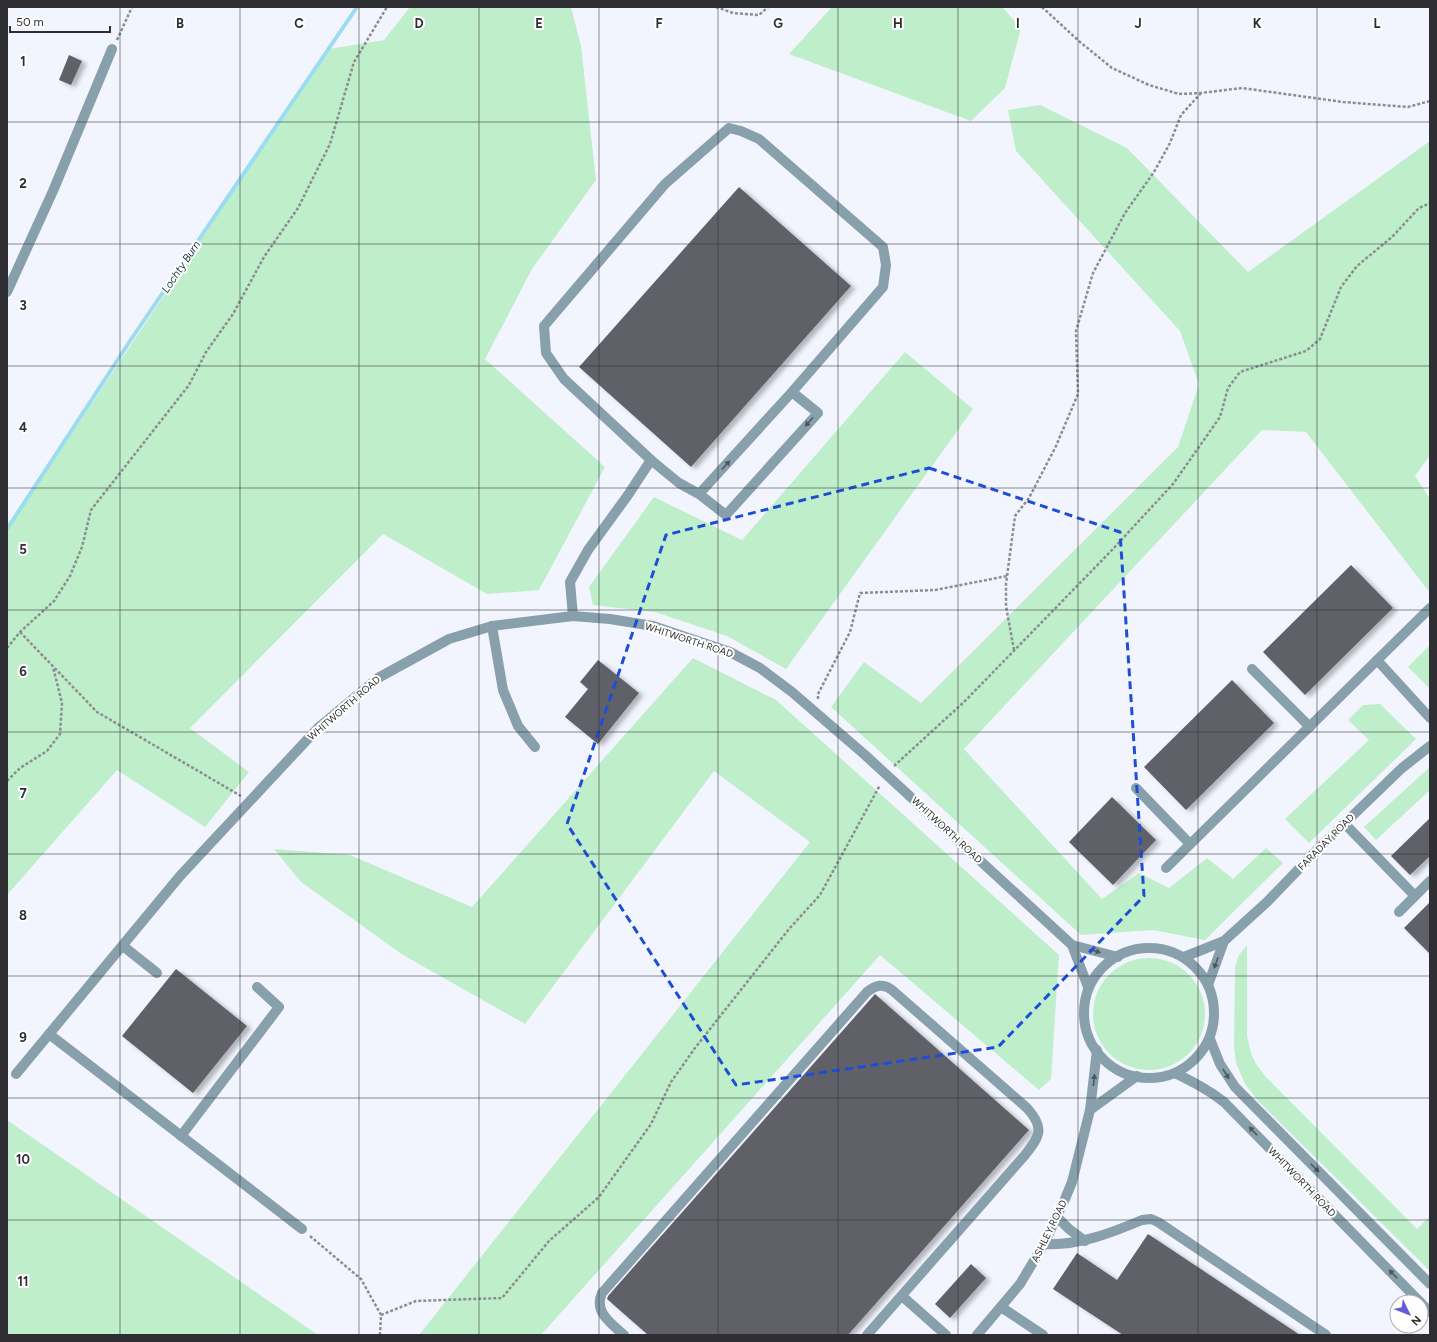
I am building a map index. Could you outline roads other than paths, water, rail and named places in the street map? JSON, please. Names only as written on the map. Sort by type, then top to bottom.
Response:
[{"type":"street","points":[[7,292],[53,191],[112,49]]},
{"type":"street","points":[[699,494],[792,392],[884,287],[886,264],[882,247],[759,139],[741,131],[729,128],[665,184],[544,326],[546,353],[564,379],[651,460],[678,482],[699,494],[726,515],[818,413],[792,392]]},
{"type":"street","points":[[573,616],[570,582],[588,550],[628,495],[651,460]]},
{"type":"street","points":[[1166,868],[1430,608]]},
{"type":"street","name":"WHITWORTH ROAD","points":[[16,1074],[180,876],[319,727],[378,678],[449,639],[492,626],[573,616],[610,619],[653,626],[730,652],[760,668],[792,692],[886,774],[1072,945],[1088,987]]},
{"type":"street","points":[[492,626],[503,690],[518,726],[535,747]]},
{"type":"street","points":[[1377,660],[1430,718]]},
{"type":"street","points":[[1252,669],[1310,727]]},
{"type":"street","name":"FARADAY ROAD","points":[[1184,957],[1224,942],[1267,902],[1344,823],[1402,768],[1430,746]]},
{"type":"street","points":[[1136,788],[1190,844]]},
{"type":"street","points":[[1344,823],[1415,896]]},
{"type":"street","points":[[1399,912],[1430,881]]},
{"type":"street","name":"FARADAY ROAD","points":[[1208,985],[1224,942]]},
{"type":"street","name":"WHITWORTH ROAD","points":[[1072,945],[1118,957]]},
{"type":"street","points":[[123,946],[157,973]]},
{"type":"street","points":[[1141,949],[1163,949],[1184,957],[1196,968],[1208,985],[1214,1002],[1214,1021],[1210,1039],[1201,1052],[1188,1065],[1175,1073],[1159,1077],[1137,1076],[1123,1072],[1108,1063],[1091,1042],[1083,1027],[1083,1007],[1088,987],[1099,970],[1118,957],[1141,949]]},
{"type":"street","points":[[624,1335],[600,1310],[599,1298],[602,1293],[867,992],[873,987],[880,985],[887,986],[892,990],[1027,1108],[1036,1118],[1039,1128],[1034,1143],[1025,1155],[867,1335]]},
{"type":"street","points":[[181,1136],[279,1007],[257,987]]},
{"type":"street","points":[[49,1034],[302,1229]]},
{"type":"street","name":"WHITWORTH ROAD","points":[[1210,1039],[1220,1064],[1235,1087],[1430,1284]]},
{"type":"street","name":"ASHLEY ROAD","points":[[977,1335],[1020,1284],[1044,1244],[1072,1182],[1090,1110],[1097,1050]]},
{"type":"street","name":"WHITWORTH ROAD","points":[[1175,1073],[1198,1084],[1224,1102],[1411,1294]]},
{"type":"street","points":[[1090,1110],[1137,1076]]},
{"type":"street","points":[[1057,1217],[1069,1229],[1085,1241]]},
{"type":"street","points":[[1044,1244],[1068,1244],[1085,1241],[1142,1220],[1151,1219],[1158,1222],[1326,1335]]},
{"type":"street","points":[[902,1296],[946,1335]]},
{"type":"street","points":[[1001,1307],[1043,1335]]},
{"type":"waterway","name":"Lochty Burn","points":[[7,529],[132,338],[357,7]]}]
